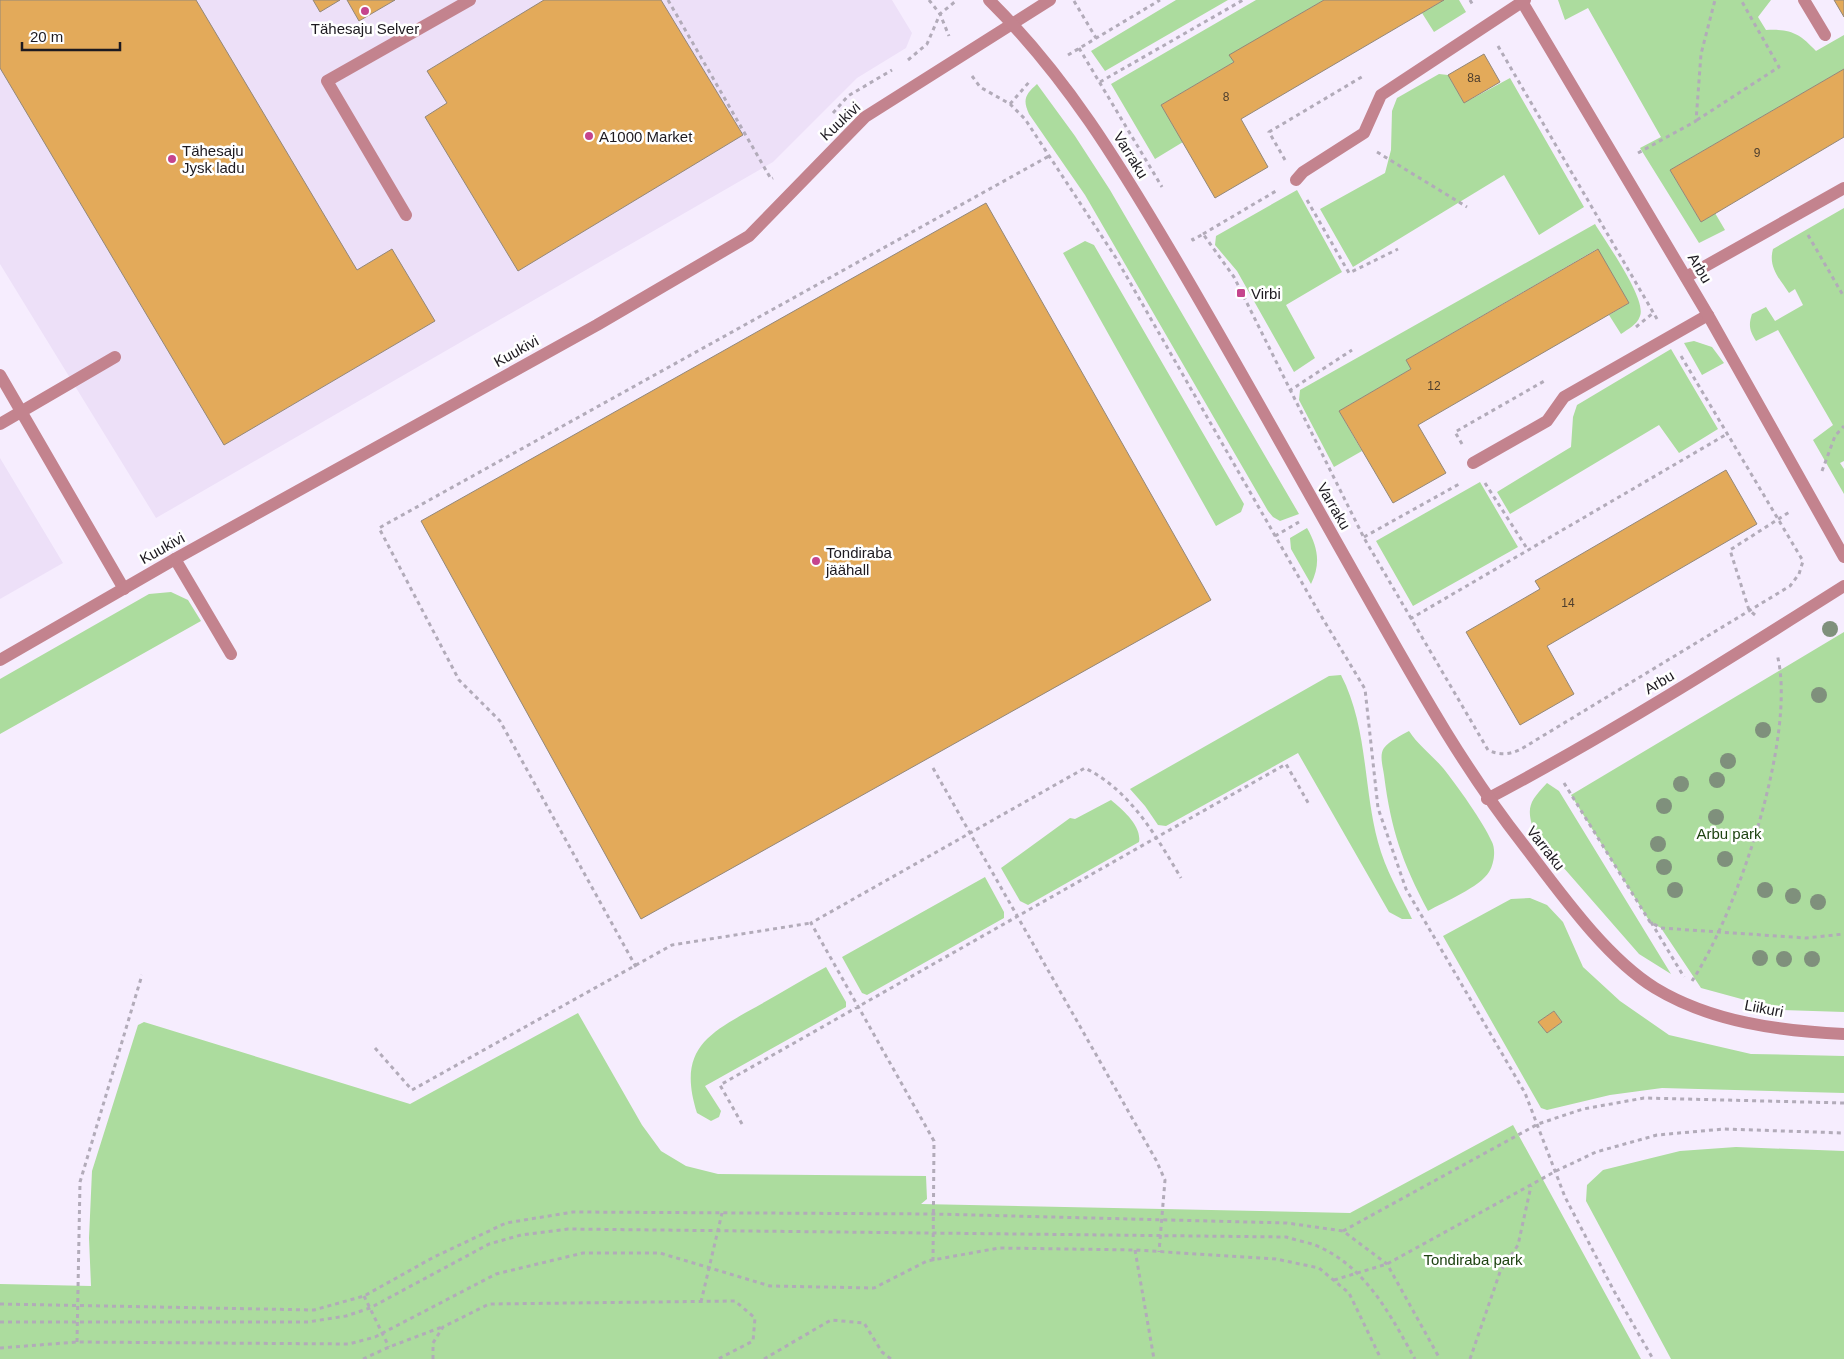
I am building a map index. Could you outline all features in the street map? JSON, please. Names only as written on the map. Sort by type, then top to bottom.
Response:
[{"type":"street","points":[[406,215],[327,81],[470,0]]},
{"type":"street","name":"Varraku","points":[[989,0],[1013,23],[1051,67],[1108,146],[1210,316],[1422,693],[1487,799],[1564,897],[1609,949],[1654,987],[1681,1001]]},
{"type":"street","points":[[1013,23],[1050,0]]},
{"type":"street","points":[[1804,0],[1825,35]]},
{"type":"street","points":[[1296,180],[1304,172],[1364,133],[1381,95],[1523,1]]},
{"type":"street","name":"Arbu","points":[[1523,1],[1708,315],[1844,557]]},
{"type":"street","name":"Kuukivi","points":[[0,660],[175,559],[597,325],[749,236],[865,117],[1013,23]]},
{"type":"street","points":[[1686,278],[1844,188]]},
{"type":"street","points":[[1473,463],[1547,421],[1564,397],[1708,315]]},
{"type":"street","points":[[0,424],[115,357]]},
{"type":"street","points":[[0,375],[124,588]]},
{"type":"street","points":[[175,559],[231,654]]},
{"type":"street","name":"Arbu","points":[[1487,799],[1553,764],[1675,692],[1844,586]]},
{"type":"street","name":"Liikuri","points":[[1681,1001],[1716,1014],[1761,1025],[1844,1034]]},
{"type":"path","points":[[668,0],[771,179],[777,173]]},
{"type":"path","points":[[929,0],[940,14],[959,58],[980,87],[1010,104],[1025,119],[1116,258],[1317,609],[1365,689],[1378,808],[1406,889],[1526,1093],[1565,1197],[1614,1291],[1653,1359]]},
{"type":"path","points":[[905,62],[927,44],[940,14],[957,0]]},
{"type":"path","points":[[1074,0],[1096,38]]},
{"type":"path","points":[[1160,0],[1079,48],[1166,193]]},
{"type":"path","points":[[1100,82],[1243,0]]},
{"type":"path","points":[[1203,234],[1234,277],[1364,538],[1488,750],[1499,755],[1513,753],[1524,748],[1790,586],[1799,574],[1803,561],[1668,337],[1470,0]]},
{"type":"path","points":[[1696,121],[1701,54],[1715,0]]},
{"type":"path","points":[[1618,164],[1696,121],[1779,67],[1741,0]]},
{"type":"path","points":[[831,116],[848,96],[896,67]]},
{"type":"path","points":[[1368,74],[1269,132],[1348,273],[1398,249]]},
{"type":"path","points":[[1356,139],[1467,207]]},
{"type":"path","points":[[636,966],[500,721],[459,680],[379,528],[1049,156]]},
{"type":"path","points":[[1188,232],[1193,240],[1296,180]]},
{"type":"path","points":[[1797,215],[1844,298]]},
{"type":"path","points":[[1289,390],[1352,350]]},
{"type":"path","points":[[1553,764],[1690,985],[1708,957],[1720,932],[1761,818],[1771,778],[1782,675],[1771,632],[1749,610],[1730,550],[1811,499],[1834,436],[1844,426]]},
{"type":"path","points":[[1410,619],[1727,434]]},
{"type":"path","points":[[1364,538],[1462,482]]},
{"type":"path","points":[[742,1124],[720,1085],[1286,764],[1310,806]]},
{"type":"path","points":[[933,768],[1156,1160],[1165,1180],[1159,1252]]},
{"type":"path","points":[[374,1048],[412,1090],[672,946],[811,923],[1085,768],[1096,774],[1134,806],[1157,837],[1181,878]]},
{"type":"path","points":[[1650,922],[1661,928],[1806,938],[1844,934]]},
{"type":"path","points":[[811,923],[934,1140],[933,1261]]},
{"type":"path","points":[[77,1342],[80,1182],[142,975]]},
{"type":"path","points":[[1343,1231],[1538,1124],[1583,1109],[1644,1098],[1844,1103]]},
{"type":"path","points":[[1334,1280],[1386,1264],[1556,1171],[1596,1152],[1656,1135],[1724,1129],[1844,1133]]},
{"type":"path","points":[[1470,1359],[1500,1272],[1518,1245],[1531,1185]]},
{"type":"path","points":[[0,1304],[314,1310],[364,1296],[434,1257],[506,1223],[572,1212],[934,1214],[1287,1223],[1343,1231],[1386,1264],[1440,1359]]},
{"type":"path","points":[[701,1302],[722,1213]]},
{"type":"path","points":[[0,1322],[308,1322],[346,1316],[370,1308],[489,1244],[521,1235],[568,1229],[1286,1237],[1316,1246],[1345,1262],[1357,1273],[1385,1305],[1415,1359]]},
{"type":"path","points":[[0,1348],[77,1342],[349,1344],[382,1333],[496,1274],[582,1253],[660,1253],[770,1286],[874,1288],[927,1261],[1000,1248],[1135,1250],[1276,1259],[1319,1268],[1349,1293],[1381,1359]]},
{"type":"path","points":[[1135,1250],[1154,1359]]},
{"type":"path","points":[[364,1296],[389,1346]]},
{"type":"path","points":[[363,1359],[389,1346],[443,1327],[489,1304],[735,1301],[755,1318],[753,1340],[718,1359]]},
{"type":"path","points":[[764,1359],[831,1320],[864,1323],[882,1352],[891,1359]]},
{"type":"path","points":[[433,1359],[433,1343],[443,1327]]},
{"type":"shaded area","points":[[0,0],[892,0],[912,33],[906,48],[857,78],[773,162],[156,518],[0,264]]},
{"type":"shaded area","points":[[0,458],[63,563],[0,599]]},
{"type":"green space","points":[[1176,0],[1228,0],[1105,71],[1091,51]]},
{"type":"green space","points":[[1256,0],[1324,0],[1230,55],[1234,62],[1161,105],[1183,142],[1155,159],[1111,84]]},
{"type":"green space","points":[[1444,0],[1459,0],[1466,12],[1434,32],[1422,13]]},
{"type":"green space","points":[[1558,0],[1771,0],[1758,17],[1766,30],[1782,30],[1794,33],[1805,40],[1816,51],[1844,35],[1844,69],[1670,170],[1701,222],[1715,213],[1725,230],[1699,243],[1640,148],[1661,137],[1588,8],[1565,20]]},
{"type":"green space","points":[[1439,74],[1448,75],[1464,103],[1510,78],[1584,207],[1539,235],[1504,175],[1353,267],[1320,209],[1385,173],[1391,150],[1392,111],[1397,98]]},
{"type":"green space","points":[[1037,84],[1075,136],[1110,190],[1299,514],[1280,521],[1268,511],[1085,195],[1029,114],[1026,97]]},
{"type":"green space","points":[[1297,190],[1342,272],[1286,305],[1315,358],[1294,372],[1237,271],[1215,245],[1216,236]]},
{"type":"green space","points":[[1844,208],[1844,461],[1840,463],[1844,469],[1844,494],[1813,440],[1833,425],[1778,330],[1756,341],[1751,331],[1750,322],[1752,314],[1766,307],[1775,321],[1803,305],[1795,289],[1789,293],[1775,272],[1772,261],[1773,249]]},
{"type":"green space","points":[[1595,224],[1624,270],[1637,297],[1640,316],[1635,324],[1621,334],[1609,315],[1629,303],[1597,249],[1406,360],[1411,369],[1339,411],[1362,451],[1334,467],[1299,400],[1300,390]]},
{"type":"green space","points":[[1085,241],[1094,245],[1244,504],[1241,512],[1216,526],[1063,253]]},
{"type":"green space","points":[[1694,341],[1712,347],[1724,363],[1702,375],[1684,343]]},
{"type":"green space","points":[[1671,349],[1718,429],[1679,453],[1659,425],[1510,514],[1497,492],[1571,447],[1573,417],[1577,405]]},
{"type":"green space","points":[[1480,482],[1518,547],[1413,606],[1376,541]]},
{"type":"green space","points":[[1307,528],[1314,542],[1317,556],[1316,569],[1311,584],[1291,549],[1290,538]]},
{"type":"green space","points":[[171,592],[188,600],[201,621],[0,734],[0,679],[149,594]]},
{"type":"green space","name":"Arbu park","points":[[1844,632],[1844,1012],[1782,1010],[1701,988],[1661,928],[1650,922],[1571,795]]},
{"type":"green space","points":[[1341,675],[1350,695],[1361,736],[1373,821],[1378,842],[1389,872],[1412,919],[1402,919],[1389,912],[1298,753],[1166,826],[1158,825],[1130,789],[1329,676]]},
{"type":"green space","points":[[1409,731],[1443,768],[1462,793],[1483,825],[1494,849],[1492,865],[1484,878],[1470,889],[1428,911],[1404,861],[1394,829],[1382,761],[1382,754],[1386,745]]},
{"type":"green space","points":[[1547,783],[1559,791],[1671,974],[1639,954],[1535,835],[1530,818],[1530,806]]},
{"type":"green space","points":[[1111,800],[1134,824],[1139,836],[1139,842],[1028,905],[1020,901],[1001,868],[1070,818],[1075,819]]},
{"type":"green space","points":[[985,877],[1004,912],[1004,918],[867,995],[862,993],[842,957]]},
{"type":"green space","points":[[1530,898],[1547,905],[1563,922],[1583,967],[1620,1001],[1669,1035],[1751,1054],[1844,1056],[1844,1093],[1662,1088],[1610,1095],[1547,1110],[1541,1108],[1443,936],[1511,899]],"holes":[[[1554,1011],[1562,1022],[1547,1033],[1538,1022]]]},
{"type":"green space","points":[[826,967],[846,1002],[846,1007],[705,1086],[721,1111],[719,1117],[711,1121],[697,1113],[692,1091],[691,1074],[694,1059],[701,1046],[723,1026]]},
{"type":"green space","name":"Tondiraba park","points":[[578,1013],[642,1125],[661,1151],[686,1166],[718,1174],[926,1176],[927,1199],[921,1204],[1350,1213],[1513,1125],[1641,1359],[0,1359],[0,1284],[91,1286],[89,1238],[92,1171],[138,1025],[144,1022],[410,1104]]},
{"type":"green space","points":[[1736,1147],[1844,1151],[1844,1359],[1671,1359],[1586,1201],[1587,1185],[1603,1170],[1680,1151]]},
{"type":"building","name":"Tähesaju Jysk ladu","points":[[0,0],[196,0],[357,270],[392,249],[435,321],[224,445],[0,68]]},
{"type":"building","name":"Tähesaju Selver","points":[[313,0],[340,0],[320,12]]},
{"type":"building","name":"Tähesaju Selver","points":[[347,0],[395,0],[359,21]]},
{"type":"building","name":"A1000 Market","points":[[544,0],[661,0],[743,135],[518,271],[425,117],[447,103],[427,71]]},
{"type":"building","points":[[1324,0],[1444,0],[1241,119],[1268,167],[1215,198],[1161,105],[1234,62],[1229,55]]},
{"type":"building","points":[[1834,0],[1844,0],[1844,17]]},
{"type":"building","points":[[1484,54],[1500,82],[1464,103],[1448,75]]},
{"type":"building","points":[[1844,69],[1844,137],[1701,222],[1670,170]]},
{"type":"building","name":"Tondiraba jäähall","points":[[986,203],[1211,600],[641,919],[421,521]]},
{"type":"building","points":[[1598,249],[1629,303],[1418,425],[1446,473],[1393,503],[1339,411],[1411,369],[1406,360]]},
{"type":"building","points":[[1726,470],[1757,524],[1547,646],[1574,694],[1520,725],[1466,632],[1540,589],[1535,581]]},
{"type":"building","points":[[1554,1011],[1562,1022],[1547,1033],[1538,1022]]},
{"type":"place","name":"Tähesaju Selver","points":[[365,11]]},
{"type":"place","name":"A1000 Market","points":[[589,136]]},
{"type":"place","name":"Tähesaju Jysk ladu","points":[[172,159]]},
{"type":"place","name":"Virbi","points":[[1241,293]]},
{"type":"place","name":"Tondiraba jäähall","points":[[816,561]]}]
